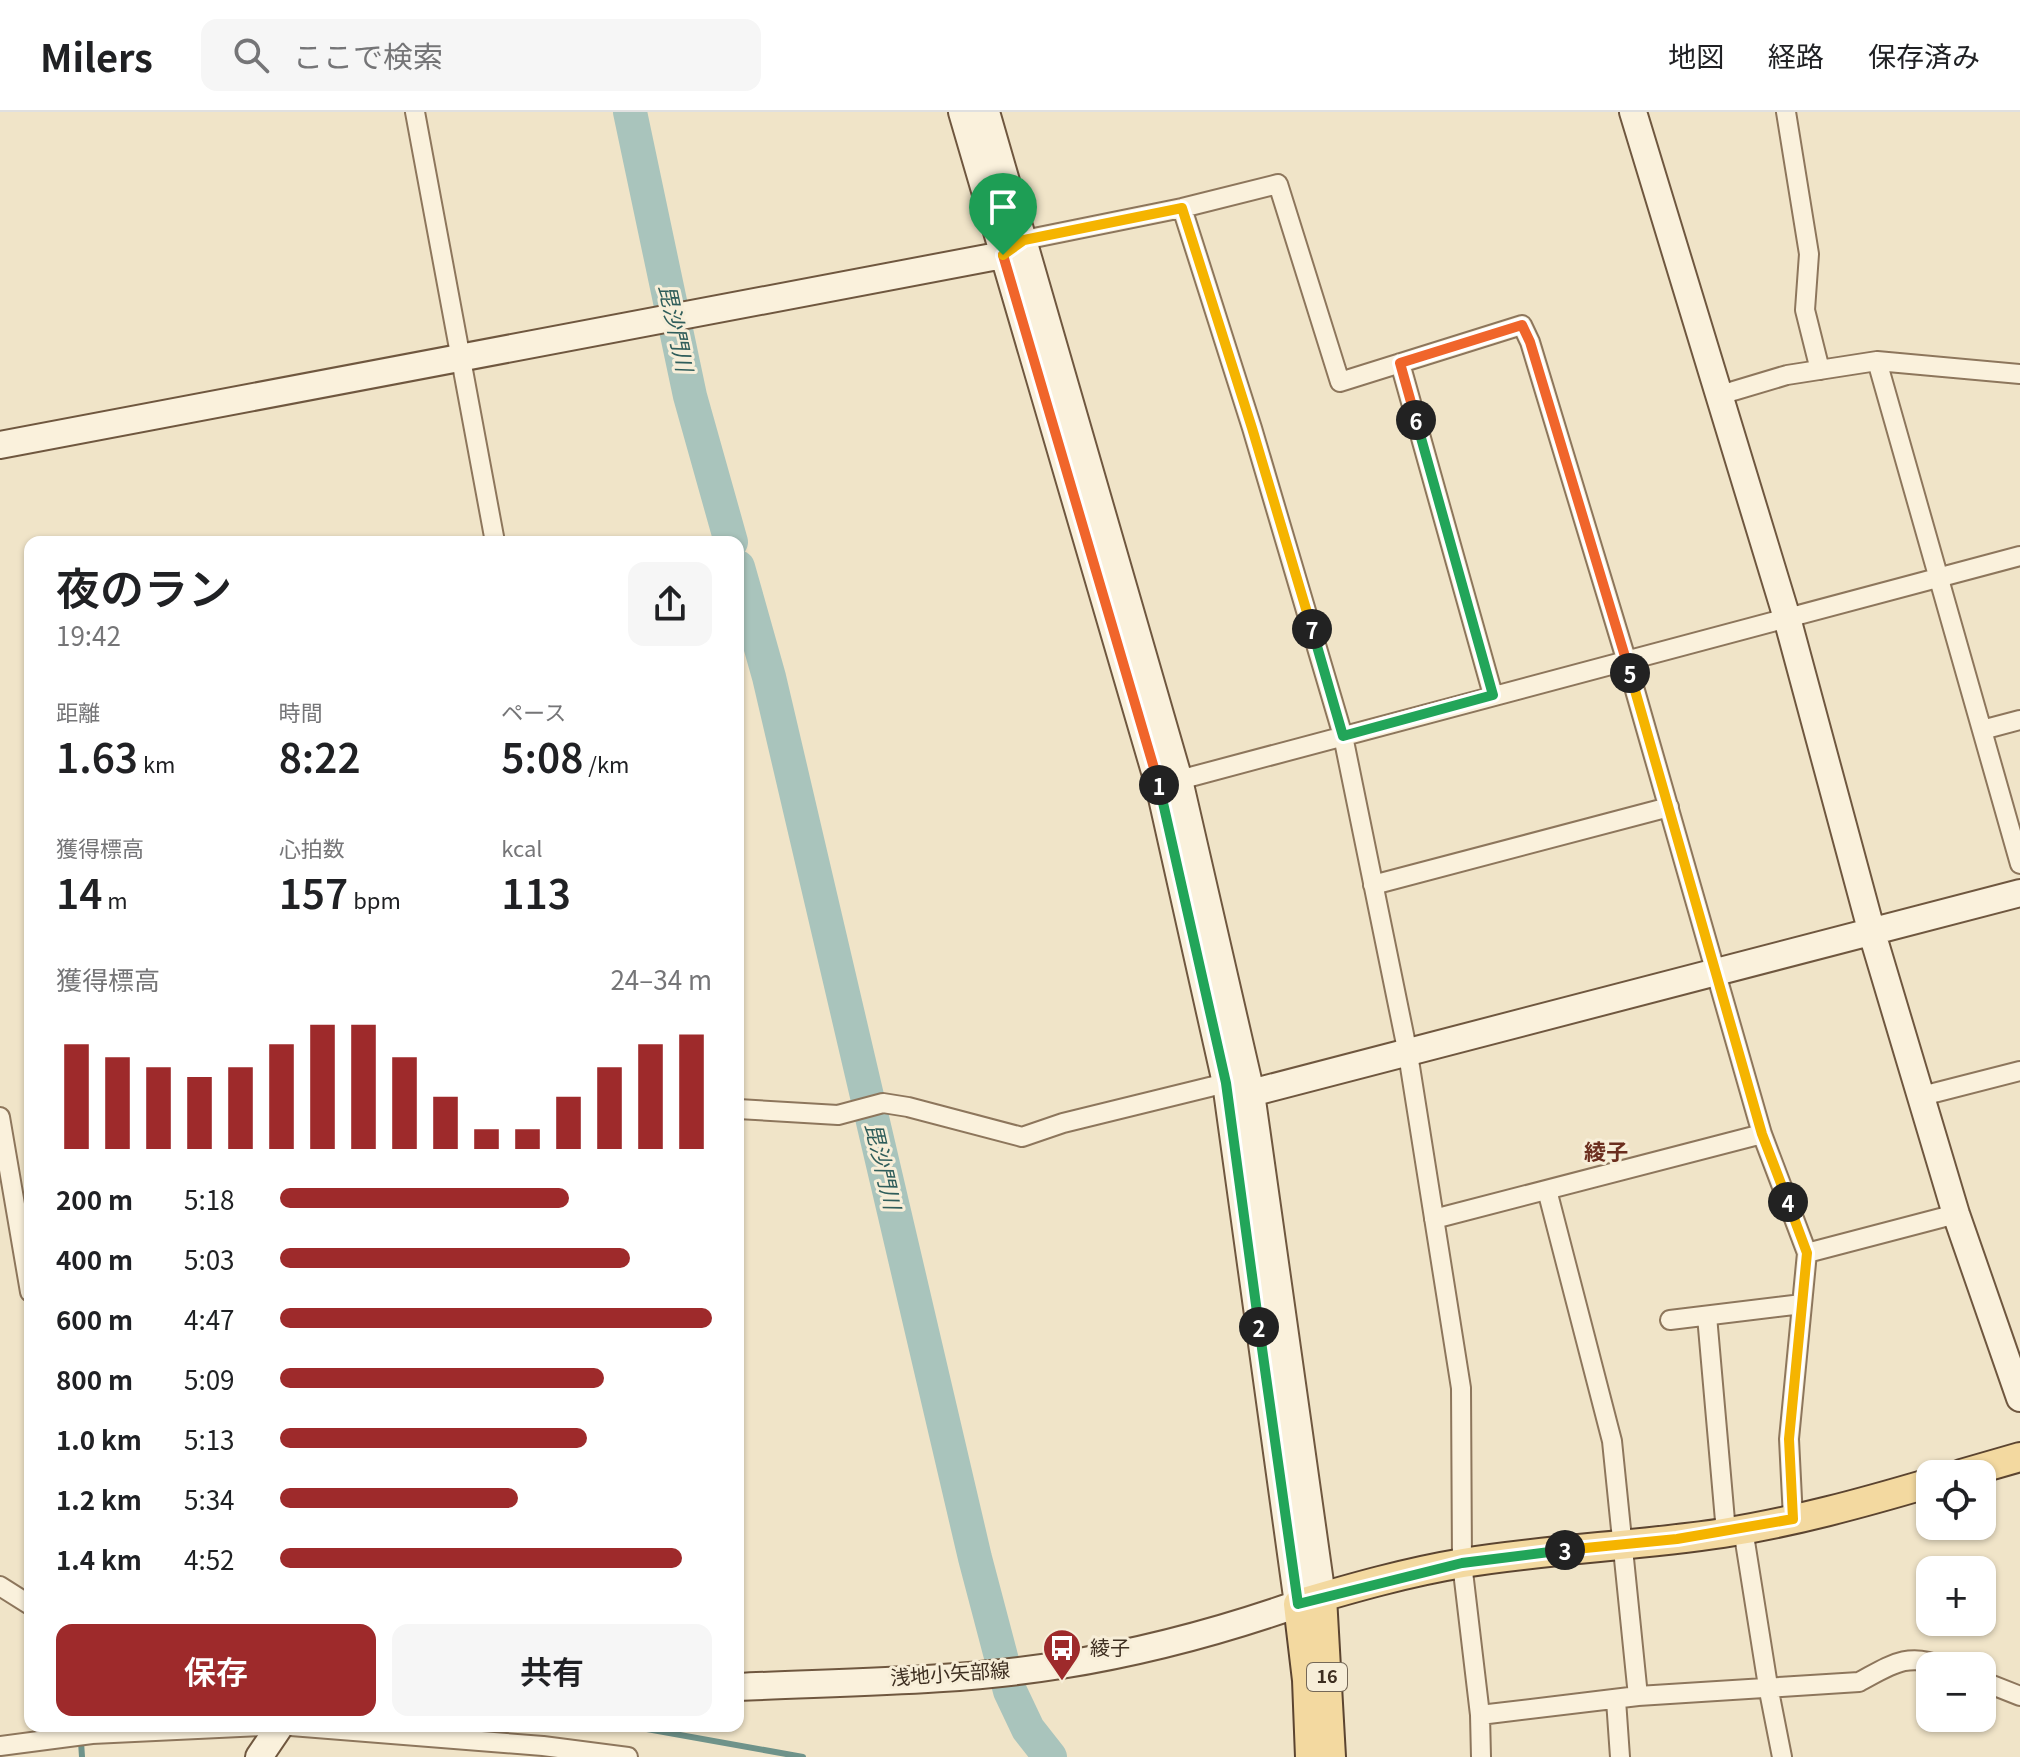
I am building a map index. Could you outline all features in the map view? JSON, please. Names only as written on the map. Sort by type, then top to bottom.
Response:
[{"type":"main road","points":[[1996,1464],[2020,1457]]},
{"type":"main road","points":[[1310,1600],[1462,1563],[1734,1531],[1868,1502],[1916,1487]]},
{"type":"main road","name":"16","points":[[1310,1600],[1307,1680],[1310,1757]]},
{"type":"main road","name":"16","points":[[1310,1600],[1331,1757]]},
{"type":"street","points":[[415,112],[494,536]]},
{"type":"street","points":[[962,112],[1014,248],[1179,780],[1251,1093],[1310,1600]]},
{"type":"street","points":[[986,112],[1014,248],[1160,789],[1226,1083],[1310,1600]]},
{"type":"street","points":[[1633,112],[1787,618],[1872,933],[1956,1214],[2020,1398]]},
{"type":"street","points":[[1786,112],[1809,254],[1805,310],[1820,370]]},
{"type":"street","points":[[0,445],[638,325],[1014,248],[1278,184],[1340,382],[1522,325],[1530,342],[1626,659],[1762,1134],[1807,1253],[1789,1439],[1793,1519]]},
{"type":"street","points":[[1182,208],[1252,428],[1343,736],[1408,1054],[1461,1388],[1462,1563],[1480,1715],[1481,1757]]},
{"type":"street","points":[[1720,395],[1787,375],[1877,361],[2020,374]]},
{"type":"street","points":[[1877,361],[2020,864]]},
{"type":"street","points":[[1400,363],[1493,695]]},
{"type":"street","points":[[1179,780],[2020,556]]},
{"type":"street","points":[[1982,730],[2020,720]]},
{"type":"street","points":[[1373,885],[1669,807]]},
{"type":"street","points":[[744,1109],[838,1115],[883,1103],[1022,1137],[1063,1123],[1226,1083],[1251,1093],[2020,893]]},
{"type":"street","points":[[1922,1096],[2020,1071]]},
{"type":"street","points":[[0,1117],[24,1226]]},
{"type":"street","points":[[1434,1219],[1762,1134]]},
{"type":"street","points":[[1547,1190],[1612,1441],[1638,1696]]},
{"type":"street","points":[[1807,1253],[1956,1214]]},
{"type":"street","points":[[1670,1320],[1802,1304]]},
{"type":"street","points":[[1707,1316],[1734,1531],[1782,1757]]},
{"type":"street","points":[[0,1586],[24,1601]]},
{"type":"street","name":"浅地小矢部線","points":[[744,1687],[1059,1665],[1161,1645],[1310,1600]]},
{"type":"street","points":[[1480,1715],[1638,1696],[1859,1682],[1889,1666],[1916,1659]]},
{"type":"street","points":[[1996,1687],[2020,1696]]},
{"type":"street","points":[[1616,1700],[1620,1757]]},
{"type":"street","points":[[0,1746],[92,1734],[134,1732]]},
{"type":"street","points":[[259,1757],[276,1732]]},
{"type":"street","points":[[367,1732],[543,1746],[628,1757]]},
{"type":"waterway","name":"毘沙門川","points":[[630,112],[690,396],[729,536]]},
{"type":"waterway","name":"毘沙門川","points":[[744,588],[769,677],[975,1558],[1010,1691],[1028,1729],[1050,1757]]},
{"type":"waterway","points":[[80,1732],[82,1757]]},
{"type":"waterway","points":[[663,1732],[803,1757]]},
{"type":"place","name":"綾子","points":[[1062,1682]]},
{"type":"district","name":"綾子","points":[[1606,1152]]},
{"type":"route","points":[[1182,208],[1252,428],[1343,736],[1493,695],[1400,363],[1522,325],[1530,342],[1626,659],[1762,1134],[1807,1253],[1789,1439],[1793,1519],[1677,1539],[1462,1563],[1298,1604],[1226,1083],[1160,789],[1003,255],[1024,240],[1182,208]]}]
